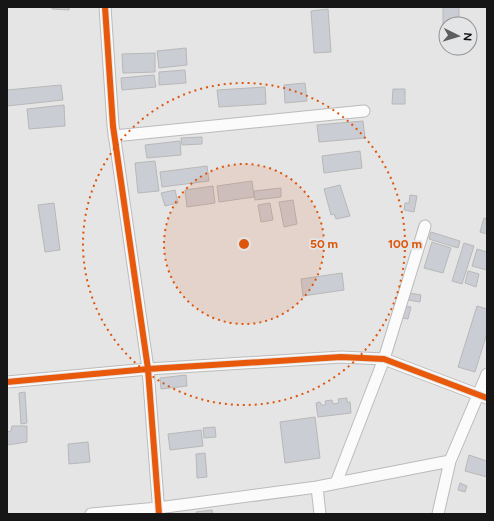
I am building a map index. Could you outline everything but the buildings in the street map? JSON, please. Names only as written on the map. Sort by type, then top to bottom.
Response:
[{"type":"street","points":[[105,7],[114,136],[148,369],[158,511]]},
{"type":"street","points":[[114,136],[364,111]]},
{"type":"street","points":[[336,483],[384,358],[425,226]]},
{"type":"street","points":[[7,382],[148,369],[341,357],[384,358],[482,397]]},
{"type":"street","points":[[438,514],[450,461],[482,397],[487,374]]},
{"type":"street","points":[[91,514],[158,511],[317,487],[450,461]]},
{"type":"street","points":[[317,487],[320,514]]},
{"type":"cycle path","points":[[105,7],[113,126],[148,369],[159,514]]},
{"type":"cycle path","points":[[7,382],[148,369],[341,357],[384,359],[487,398]]}]
